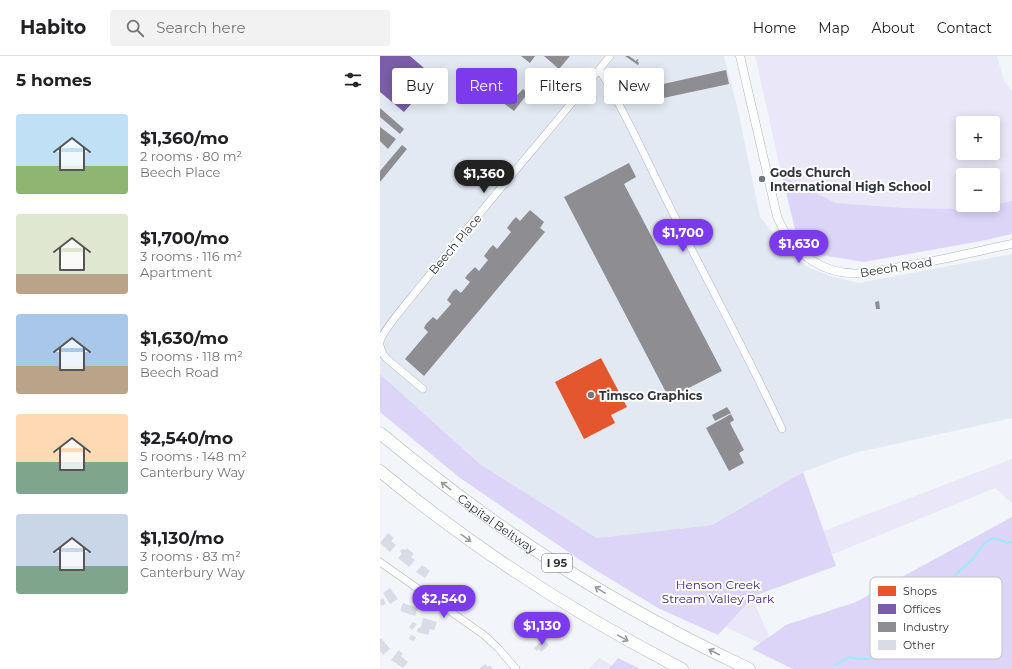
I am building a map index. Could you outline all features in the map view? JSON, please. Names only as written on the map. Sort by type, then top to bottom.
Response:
[{"type":"highway","name":"Capital Beltway","points":[[380,433],[454,492],[525,543],[570,572],[668,629],[749,669]]},
{"type":"highway","name":"I 95","points":[[380,471],[430,512],[552,596],[605,628],[682,669]]},
{"type":"street","name":"Beech Place","points":[[380,342],[380,338],[446,253],[610,56]]},
{"type":"street","name":"Beech Road","points":[[740,56],[776,216],[782,230],[789,240],[807,258],[820,266],[835,271],[864,273],[931,262],[1012,244]]},
{"type":"street","points":[[599,69],[615,95],[677,221],[733,328],[782,429]]},
{"type":"street","points":[[380,346],[387,359],[423,389]]},
{"type":"street","points":[[380,562],[484,635],[498,648],[516,669]]},
{"type":"shaded area","points":[[380,56],[724,56],[737,106],[760,217],[778,239],[807,267],[833,277],[859,283],[1012,254],[1012,418],[854,453],[803,472],[712,525],[597,538],[480,464],[380,374]]},
{"type":"shaded area","points":[[755,56],[997,56],[1004,81],[1012,91],[1012,201],[1000,204],[1000,168],[956,168],[956,209],[909,208],[836,203],[782,176]]},
{"type":"shaded area","name":"Henson Creek Stream Valley Park","points":[[1012,459],[1012,503],[995,488],[748,589],[776,651],[703,616],[737,564]]},
{"type":"shaded area","points":[[599,658],[619,669],[589,669]]},
{"type":"green space","points":[[782,176],[836,203],[906,208],[956,209],[956,212],[1000,212],[1000,204],[1012,201],[1012,234],[864,262],[821,255],[795,229]]},
{"type":"green space","points":[[380,374],[480,464],[597,538],[712,525],[803,472],[836,566],[754,596],[718,635],[658,608],[589,566],[460,478],[380,412]]},
{"type":"green space","points":[[1012,517],[1012,669],[793,669],[752,649],[786,625],[856,602],[870,594],[870,659],[1002,659],[1002,577],[902,577]]},
{"type":"green space","points":[[618,658],[640,669],[609,669]]},
{"type":"building: Shops","name":"Timsco Graphics","points":[[601,358],[627,407],[611,415],[615,423],[584,439],[555,382]]},
{"type":"building: Offices","points":[[380,56],[410,56],[424,68],[392,68],[392,102],[380,92]]},
{"type":"building: Offices","points":[[394,104],[411,104],[404,112]]},
{"type":"building: Industry","points":[[521,56],[535,56],[530,63]]},
{"type":"building: Industry","points":[[544,56],[570,56],[560,68],[558,68]]},
{"type":"building: Industry","points":[[625,56],[629,56],[636,61],[637,59],[639,60],[637,61],[639,63],[638,65]]},
{"type":"building: Industry","points":[[726,70],[729,84],[664,98],[664,84]]},
{"type":"building: Industry","points":[[523,89],[525,91],[525,97],[514,111],[504,104],[517,104],[517,95]]},
{"type":"building: Industry","points":[[380,108],[404,129],[400,134],[380,117]]},
{"type":"building: Industry","points":[[380,127],[396,139],[388,149],[380,141]]},
{"type":"building: Industry","points":[[402,145],[407,149],[380,182],[380,171]]},
{"type":"building: Industry","points":[[629,163],[636,177],[624,184],[722,371],[669,398],[564,197]]},
{"type":"building: Industry","points":[[530,210],[544,222],[540,228],[545,232],[424,376],[405,359],[428,332],[424,328],[426,324],[433,317],[437,320],[451,304],[447,300],[453,291],[456,289],[461,293],[470,282],[465,278],[475,267],[479,271],[488,260],[484,256],[490,248],[493,245],[497,249],[511,232],[507,228],[513,220],[516,217],[520,221]]},
{"type":"building: Industry","points":[[879,301],[880,309],[876,309],[875,302]]},
{"type":"building: Industry","points":[[727,407],[731,413],[715,421],[712,415]]},
{"type":"building: Industry","points":[[731,414],[734,420],[730,423],[744,450],[739,453],[744,463],[729,471],[706,428]]},
{"type":"building: Other","points":[[388,533],[394,538],[391,541],[396,545],[390,552],[380,543]]},
{"type":"building: Other","points":[[407,548],[414,554],[411,557],[415,560],[409,567],[398,558],[402,554],[400,551],[402,549],[406,550]]},
{"type":"building: Other","points":[[422,565],[430,571],[425,578],[416,572]]},
{"type":"building: Other","points":[[390,588],[398,599],[390,604],[383,593]]},
{"type":"building: Other","points":[[383,598],[386,604],[381,606],[380,600]]},
{"type":"building: Other","points":[[403,603],[418,608],[415,616],[400,611]]},
{"type":"building: Other","points":[[423,618],[437,622],[434,630],[430,629],[428,635],[417,632],[418,628],[421,626]]},
{"type":"building: Other","points":[[413,622],[417,624],[412,630],[409,627]]},
{"type":"building: Other","points":[[411,635],[416,637],[414,641],[409,639]]},
{"type":"building: Other","points":[[381,638],[390,649],[383,655],[380,651]]},
{"type":"building: Other","points":[[544,639],[549,645],[541,652],[539,649],[537,651],[534,648]]},
{"type":"building: Other","points":[[399,650],[403,654],[401,656],[408,662],[403,668],[391,660]]},
{"type":"building: Other","points":[[485,664],[488,667],[490,665],[493,669],[480,668]]},
{"type":"waterway","points":[[954,577],[973,559],[983,545],[990,539],[995,538],[1007,543],[1012,542]]},
{"type":"waterway","points":[[835,665],[849,657],[859,659],[870,658]]},
{"type":"place","name":"Gods Church International High School","points":[[762,179]]},
{"type":"place","name":"Timsco Graphics","points":[[591,395]]}]
